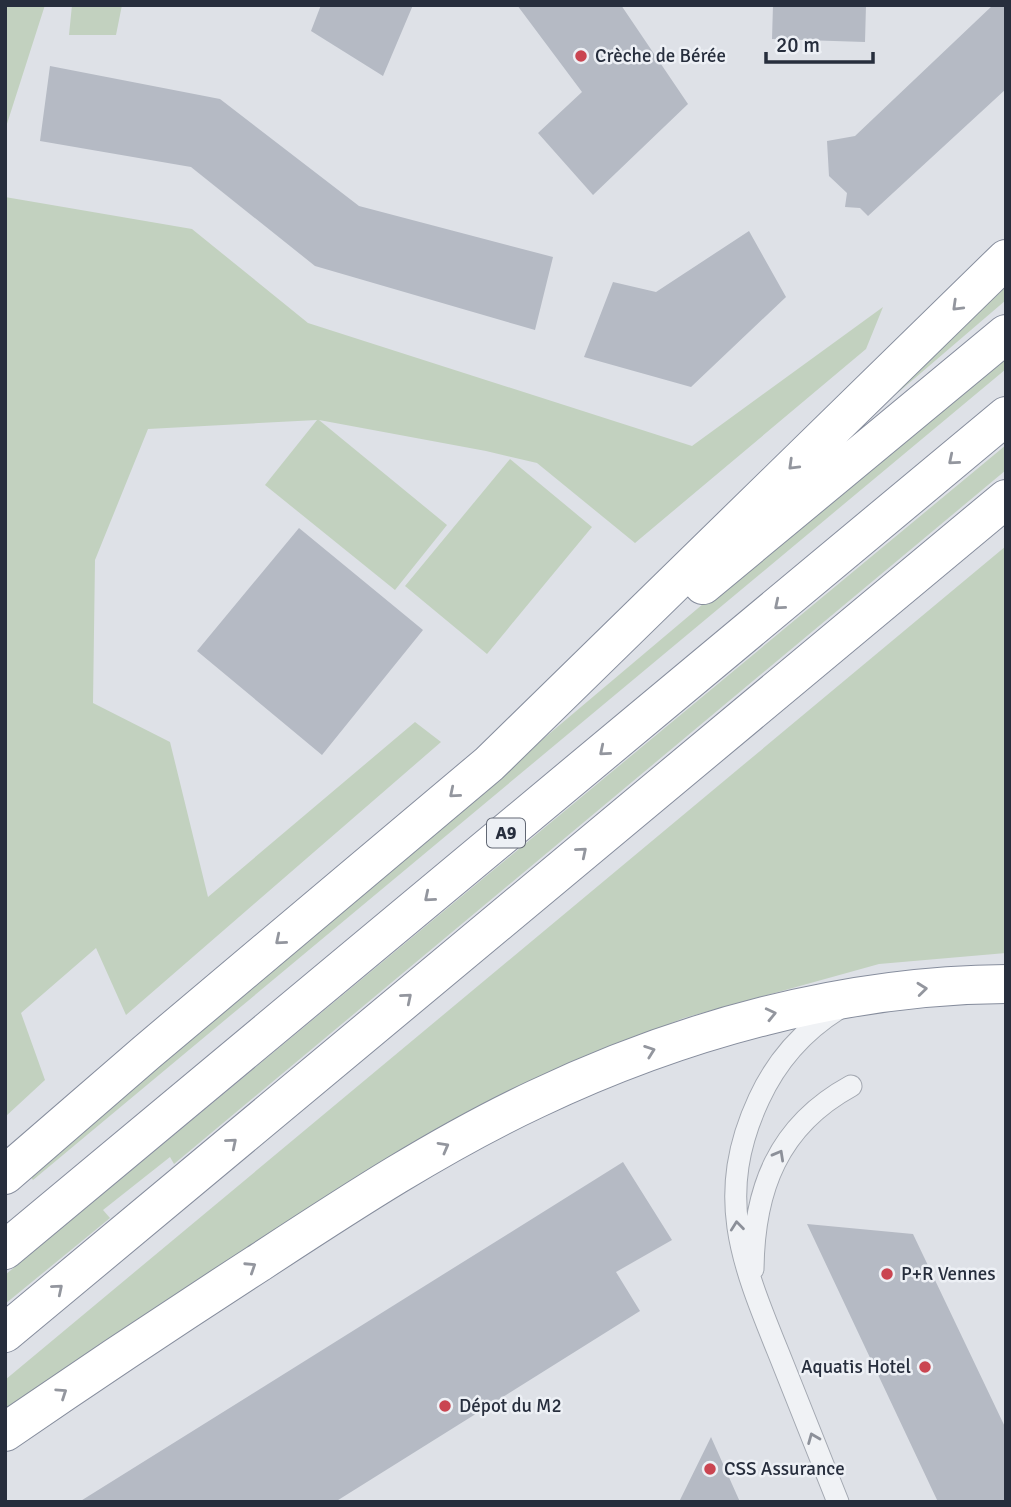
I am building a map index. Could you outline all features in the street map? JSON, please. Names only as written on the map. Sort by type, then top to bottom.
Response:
[{"type":"highway","points":[[489,764],[1006,259]]},
{"type":"highway","points":[[5,1175],[489,764],[1006,334]]},
{"type":"highway","name":"A9","points":[[5,1250],[1006,416]]},
{"type":"highway","points":[[5,1333],[1006,499]]},
{"type":"highway","points":[[5,1432],[401,1171],[535,1099],[611,1066],[750,1019],[855,998],[926,988],[1006,984]]},
{"type":"lane","points":[[838,1502],[754,1292],[741,1251],[735,1200],[742,1138],[761,1094],[787,1052],[809,1030],[855,998]]},
{"type":"lane","points":[[754,1292],[756,1227],[761,1200],[775,1162],[798,1125],[828,1098],[850,1086]]},
{"type":"green space","points":[[5,5],[45,5],[5,130]]},
{"type":"green space","points":[[72,5],[122,5],[116,35],[69,35]]},
{"type":"green space","points":[[5,197],[192,229],[308,323],[692,446],[883,307],[866,349],[635,543],[537,463],[319,420],[447,525],[395,590],[265,485],[317,420],[148,429],[95,560],[93,703],[170,742],[208,897],[415,722],[441,742],[126,1015],[96,948],[21,1013],[45,1080],[5,1117]]},
{"type":"green space","points":[[1006,279],[1006,300],[894,396]]},
{"type":"green space","points":[[1006,348],[1006,369],[33,1180],[28,1174]]},
{"type":"green space","points":[[1006,445],[1006,470],[174,1164],[170,1157],[103,1210],[110,1218],[5,1304],[5,1275]]},
{"type":"green space","points":[[510,459],[592,527],[487,654],[405,586]]},
{"type":"green space","points":[[1006,546],[1006,953],[879,964],[684,1018],[562,1067],[429,1135],[222,1264],[5,1410],[5,1380]]},
{"type":"building","points":[[321,5],[413,5],[383,76],[311,31]]},
{"type":"building","points":[[517,5],[621,5],[688,104],[593,195],[538,133],[582,92]]},
{"type":"building","points":[[773,5],[866,5],[865,42],[772,39]]},
{"type":"building","points":[[993,5],[1006,5],[1006,89],[868,216],[860,208],[845,207],[847,193],[829,176],[827,141],[855,136]]},
{"type":"building","points":[[50,66],[220,99],[359,206],[553,257],[535,330],[315,266],[191,167],[40,141]]},
{"type":"building","points":[[749,231],[786,297],[691,387],[584,357],[613,282],[656,292]]},
{"type":"building","points":[[299,528],[423,630],[322,755],[197,651]]},
{"type":"building","points":[[623,1162],[672,1240],[616,1272],[640,1311],[335,1502],[79,1502]]},
{"type":"building","name":"Aquatis Hotel","points":[[807,1224],[913,1234],[1006,1429],[1006,1502],[938,1502]]},
{"type":"building","name":"CSS Assurance","points":[[711,1437],[740,1502],[679,1502]]},
{"type":"place","name":"Crèche de Bérée","points":[[581,56]]},
{"type":"place","name":"P+R Vennes","points":[[887,1274]]},
{"type":"place","name":"Aquatis Hotel","points":[[925,1367]]},
{"type":"place","name":"Dépot du M2","points":[[445,1406]]},
{"type":"place","name":"CSS Assurance","points":[[710,1469]]}]
